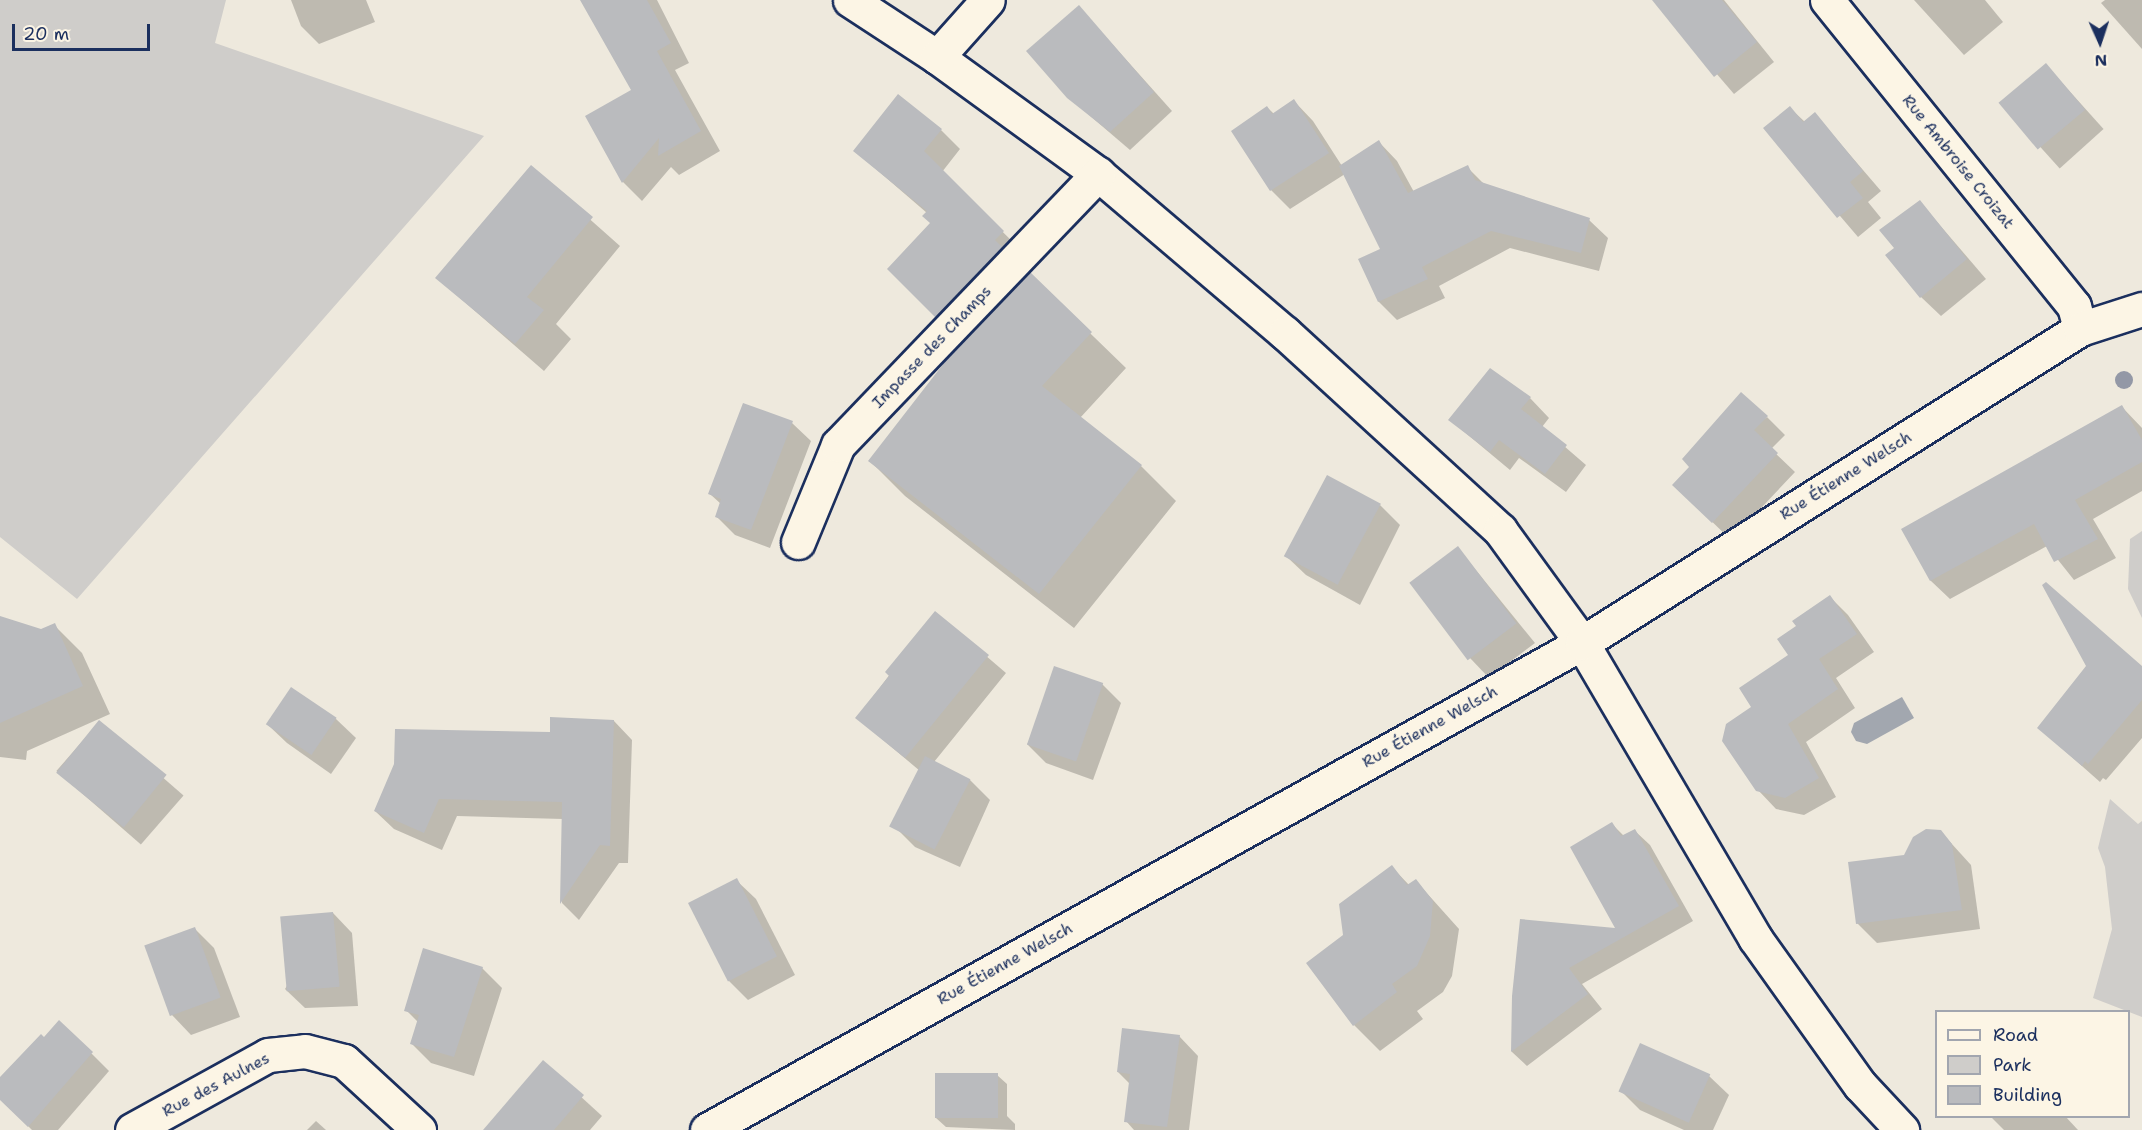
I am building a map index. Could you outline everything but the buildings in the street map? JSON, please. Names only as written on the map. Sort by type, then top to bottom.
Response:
[{"type":"street","points":[[850,0],[937,57],[1098,174],[1286,333],[1500,530],[1582,643],[1755,938],[1860,1085],[1902,1130]]},
{"type":"street","points":[[937,57],[988,0]]},
{"type":"street","name":"Rue Ambroise Croizat","points":[[1827,0],[2074,306],[2080,329]]},
{"type":"street","name":"Impasse des Champs","points":[[798,542],[838,445],[1098,174]]},
{"type":"street","name":"Rue Étienne Welsch","points":[[707,1130],[1582,643],[2080,329],[2142,309]]},
{"type":"street","name":"Rue des Aulnes","points":[[132,1130],[268,1055],[305,1051],[344,1061],[419,1130]]},
{"type":"green space","points":[[0,0],[226,0],[215,43],[484,136],[77,599],[0,537]]},
{"type":"green space","points":[[2142,531],[2142,618],[2128,589],[2130,539]]},
{"type":"green space","points":[[2110,799],[2138,824],[2142,821],[2142,1017],[2130,1012],[2130,1010],[2124,1010],[2093,998],[2112,929],[2105,867],[2098,848]]},
{"type":"shaded area","points":[[1902,697],[1914,718],[1867,744],[1856,741],[1851,732],[1854,723]]}]
